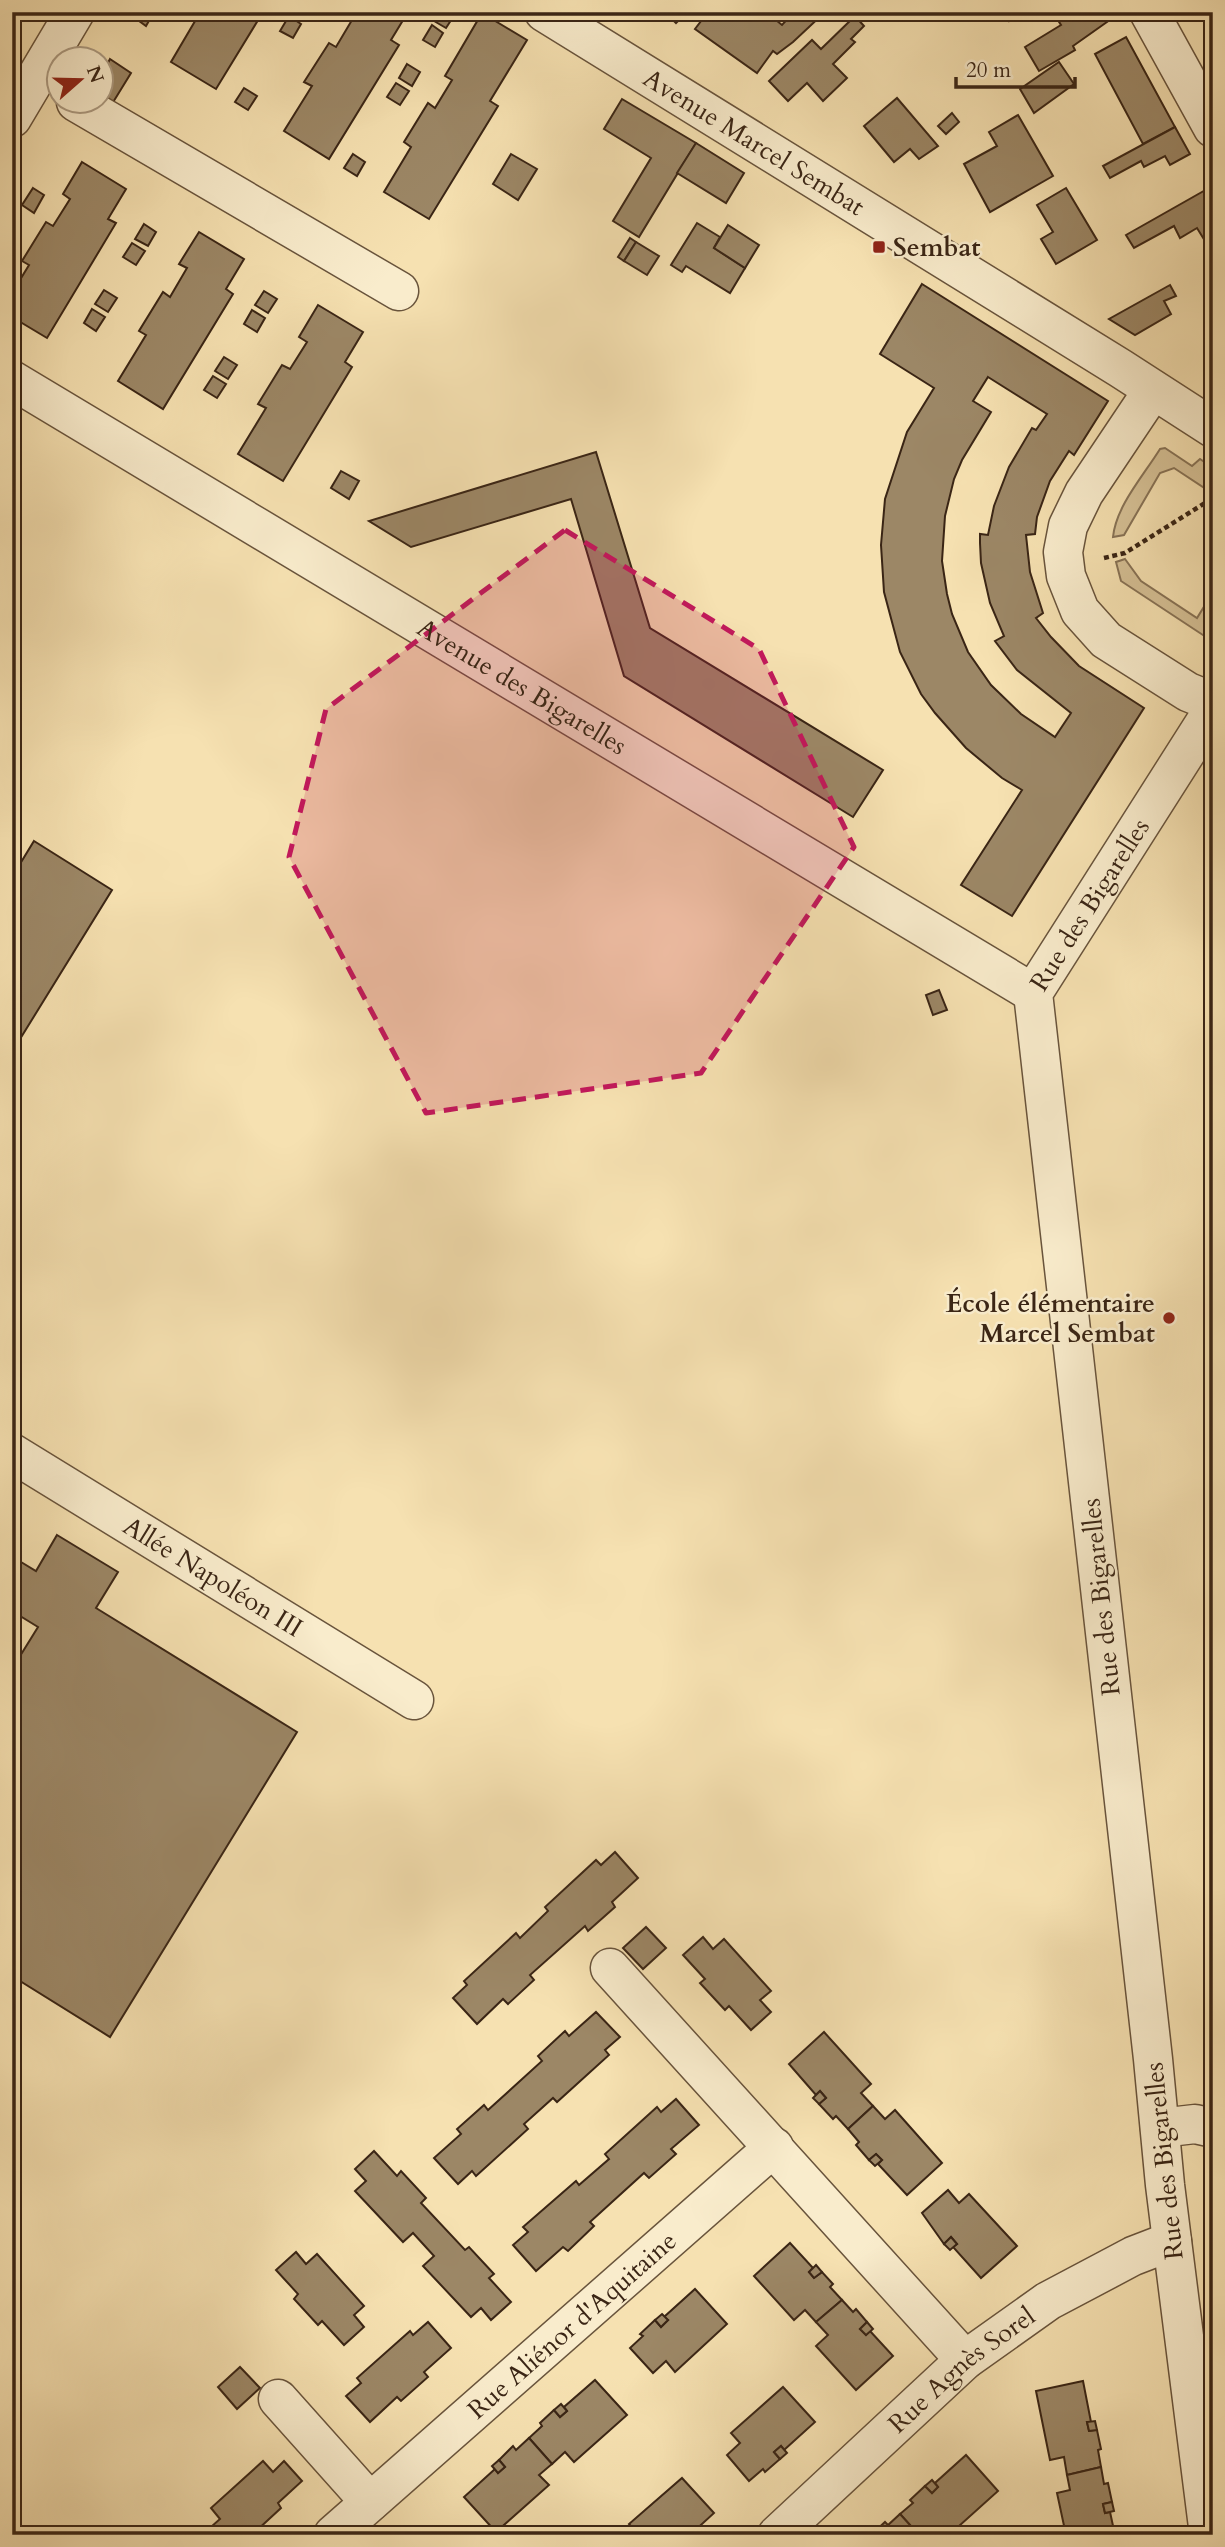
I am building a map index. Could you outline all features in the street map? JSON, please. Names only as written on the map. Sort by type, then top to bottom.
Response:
[{"type":"street","points":[[62,46],[75,12]]},
{"type":"street","name":"Avenue Marcel Sembat","points":[[544,12],[1213,428]]},
{"type":"street","points":[[1149,12],[1213,128]]},
{"type":"street","points":[[12,118],[46,87]]},
{"type":"street","points":[[100,116],[399,291]]},
{"type":"street","name":"Avenue des Bigarelles","points":[[12,380],[1033,993]]},
{"type":"street","points":[[1153,390],[1084,493],[1068,526],[1063,552],[1066,576],[1080,611],[1106,640],[1188,692],[1213,702]]},
{"type":"street","name":"Rue des Bigarelles","points":[[1209,2535],[1172,2241],[1195,2120],[1033,993],[1213,710]]},
{"type":"street","name":"Allée Napoléon III","points":[[12,1453],[414,1700]]},
{"type":"street","points":[[610,1968],[965,2360]]},
{"type":"street","name":"Rue Aliénor d'Aquitaine","points":[[333,2535],[774,2147]]},
{"type":"street","name":"Rue Agnès Sorel","points":[[777,2535],[965,2360],[1048,2301],[1133,2256],[1172,2241]]},
{"type":"street","points":[[278,2399],[370,2502]]},
{"type":"path","points":[[1114,556],[1125,553],[1213,498]]},
{"type":"highlighted area","points":[[565,530],[759,649],[854,847],[701,1073],[426,1113],[289,857],[326,709]]},
{"type":"shaded area","points":[[1165,448],[1192,466],[1200,459],[1213,468],[1212,486],[1206,489],[1174,468],[1160,473],[1124,535],[1113,537],[1125,502],[1160,449]]},
{"type":"shaded area","points":[[1125,559],[1141,581],[1197,618],[1213,592],[1213,634],[1209,639],[1121,581],[1116,562]]},
{"type":"building","points":[[139,12],[154,12],[146,26],[135,18]]},
{"type":"building","points":[[192,12],[263,12],[216,89],[171,62],[198,16]]},
{"type":"building","points":[[347,12],[408,12],[391,40],[399,45],[329,159],[284,131],[312,86],[304,82],[329,43],[336,47],[352,20],[345,15]]},
{"type":"building","points":[[439,12],[455,14],[446,28],[434,21]]},
{"type":"building","points":[[665,12],[687,12],[676,23]]},
{"type":"building","points":[[708,12],[766,12],[782,25],[794,12],[825,12],[777,54],[773,51],[757,73],[695,29]]},
{"type":"building","points":[[1002,12],[1020,12],[1009,21]]},
{"type":"building","points":[[1065,12],[1111,12],[1114,17],[1073,46],[1075,50],[1039,71],[1025,47],[1061,25],[1056,17]]},
{"type":"building","points":[[482,13],[527,40],[490,101],[498,106],[429,219],[384,192],[411,147],[404,142],[428,103],[435,108],[452,80],[445,76]]},
{"type":"building","points":[[289,16],[301,24],[293,38],[280,31]]},
{"type":"building","points":[[855,16],[864,26],[851,39],[855,42],[833,64],[847,78],[823,101],[807,83],[788,101],[769,81],[812,40],[821,49]]},
{"type":"building","points":[[432,25],[443,33],[435,47],[423,40]]},
{"type":"building","points":[[1126,37],[1175,127],[1143,144],[1095,54]]},
{"type":"building","points":[[1059,62],[1074,84],[1034,113],[1020,89]]},
{"type":"building","points":[[116,63],[131,73],[116,97]]},
{"type":"building","points":[[407,64],[420,72],[412,86],[399,78]]},
{"type":"building","points":[[396,83],[409,91],[400,105],[387,97]]},
{"type":"building","points":[[244,88],[257,96],[248,110],[235,102]]},
{"type":"building","points":[[897,98],[938,146],[919,159],[910,149],[894,162],[864,126]]},
{"type":"building","points":[[622,99],[696,143],[639,237],[613,221],[651,158],[604,129]]},
{"type":"building","points":[[952,113],[959,122],[946,134],[938,126]]},
{"type":"building","points":[[1018,115],[1053,176],[990,212],[964,164],[997,146],[989,132]]},
{"type":"building","points":[[1175,127],[1190,154],[1170,165],[1165,156],[1144,167],[1141,161],[1110,178],[1103,166]]},
{"type":"building","points":[[696,143],[744,173],[726,203],[677,173]]},
{"type":"building","points":[[353,154],[365,162],[357,176],[344,168]]},
{"type":"building","points":[[511,154],[537,169],[518,200],[493,184]]},
{"type":"building","points":[[82,162],[126,189],[108,219],[116,223],[47,338],[12,317],[12,293],[29,265],[22,261],[46,222],[53,226],[70,199],[63,194]]},
{"type":"building","points":[[33,188],[44,195],[34,213],[22,205]]},
{"type":"building","points":[[1066,188],[1097,240],[1056,264],[1041,239],[1053,232],[1037,205]]},
{"type":"building","points":[[1209,188],[1213,194],[1213,248],[1210,249],[1197,228],[1180,238],[1174,226],[1134,248],[1126,235]]},
{"type":"building","points":[[697,223],[720,237],[714,248],[745,268],[730,293],[686,266],[682,272],[671,265]]},
{"type":"building","points":[[144,224],[156,232],[148,246],[135,239]]},
{"type":"building","points":[[728,225],[759,245],[745,268],[714,248]]},
{"type":"building","points":[[199,232],[244,259],[226,289],[233,294],[163,409],[118,381],[146,335],[139,331],[163,292],[170,297],[187,268],[179,264]]},
{"type":"building","points":[[630,238],[636,242],[624,261],[618,257]]},
{"type":"building","points":[[636,242],[659,256],[647,275],[624,261]]},
{"type":"building","points":[[132,243],[145,251],[136,265],[123,257]]},
{"type":"building","points":[[922,284],[1108,401],[1074,455],[1069,451],[1050,481],[1037,517],[1035,534],[1026,535],[1030,572],[1043,613],[1036,618],[1051,637],[1079,666],[1144,708],[1012,916],[961,885],[1022,790],[1002,778],[966,748],[921,694],[900,652],[884,592],[881,545],[885,499],[907,432],[934,388],[880,354]],"holes":[[[988,377],[1047,414],[1036,430],[1032,428],[1009,467],[994,506],[988,535],[980,534],[980,543],[981,563],[990,603],[1004,636],[995,641],[1017,670],[1071,713],[1055,737],[1021,714],[991,685],[968,652],[952,614],[942,561],[945,516],[954,479],[962,460],[991,412],[973,401]]]},
{"type":"building","points":[[1170,285],[1176,296],[1164,301],[1171,314],[1135,335],[1109,319]]},
{"type":"building","points":[[104,290],[117,298],[108,312],[95,304]]},
{"type":"building","points":[[264,291],[277,299],[268,313],[255,305]]},
{"type":"building","points":[[318,305],[363,332],[345,362],[352,367],[283,481],[238,454],[266,408],[258,404],[282,365],[290,369],[307,342],[299,337]]},
{"type":"building","points":[[92,309],[105,317],[96,331],[84,323]]},
{"type":"building","points":[[252,310],[265,318],[257,332],[244,324]]},
{"type":"building","points":[[224,357],[237,365],[228,379],[215,371]]},
{"type":"building","points":[[213,376],[226,384],[217,398],[204,390]]},
{"type":"building","points":[[596,452],[650,628],[883,770],[853,817],[624,676],[571,499],[411,547],[369,521]]},
{"type":"building","points":[[341,471],[359,481],[349,499],[331,488]]},
{"type":"building","points":[[34,841],[112,890],[12,1052],[12,877]]},
{"type":"building","points":[[939,990],[947,1010],[933,1015],[926,995]]},
{"type":"building","points":[[57,1535],[118,1572],[96,1608],[297,1732],[110,2037],[12,1976],[12,1669],[38,1627],[12,1611],[12,1576],[21,1562],[36,1571]]},
{"type":"building","points":[[615,1852],[638,1878],[612,1902],[615,1907],[588,1931],[585,1926],[530,1975],[534,1980],[508,2004],[503,1999],[477,2024],[453,1998],[467,1985],[464,1981],[516,1933],[520,1938],[548,1911],[545,1907],[596,1860],[601,1865]]},
{"type":"building","points":[[646,1927],[666,1948],[643,1969],[623,1948]]},
{"type":"building","points":[[703,1937],[713,1949],[724,1939],[771,1991],[760,2000],[771,2012],[751,2030],[729,2006],[725,2010],[700,1983],[705,1979],[683,1955]]},
{"type":"building","points":[[596,2012],[620,2037],[605,2050],[609,2055],[557,2102],[553,2098],[524,2124],[528,2129],[476,2176],[472,2171],[458,2184],[434,2158],[461,2134],[457,2129],[484,2105],[488,2110],[542,2061],[538,2056],[565,2031],[569,2036]]},
{"type":"building","points":[[824,2032],[871,2084],[861,2093],[873,2106],[848,2129],[836,2116],[833,2119],[819,2104],[826,2098],[820,2091],[816,2095],[789,2064]]},
{"type":"building","points":[[820,2091],[826,2098],[819,2104],[813,2098]]},
{"type":"building","points":[[676,2099],[699,2125],[671,2149],[676,2154],[649,2178],[644,2173],[590,2222],[594,2226],[568,2251],[563,2247],[536,2271],[513,2245],[528,2232],[523,2227],[576,2181],[579,2185],[609,2159],[605,2154],[657,2107],[661,2112]]},
{"type":"building","points":[[873,2106],[885,2119],[895,2110],[942,2163],[907,2195],[878,2164],[882,2160],[876,2154],[869,2160],[856,2145],[859,2142],[848,2129]]},
{"type":"building","points":[[374,2151],[397,2176],[401,2171],[426,2198],[421,2203],[465,2250],[469,2247],[494,2274],[489,2278],[511,2302],[491,2320],[481,2308],[471,2317],[423,2266],[434,2256],[413,2233],[403,2242],[355,2191],[366,2181],[355,2169]]},
{"type":"building","points":[[876,2154],[882,2160],[875,2166],[869,2160]]},
{"type":"building","points":[[948,2190],[959,2203],[969,2194],[1017,2246],[981,2278],[953,2247],[957,2244],[951,2237],[944,2244],[922,2213]]},
{"type":"building","points":[[951,2237],[957,2244],[950,2250],[944,2244]]},
{"type":"building","points":[[790,2243],[813,2268],[809,2272],[814,2278],[822,2272],[833,2284],[830,2287],[842,2300],[816,2322],[805,2310],[794,2320],[754,2276]]},
{"type":"building","points":[[296,2252],[306,2264],[317,2254],[364,2306],[354,2315],[364,2327],[344,2345],[322,2321],[318,2325],[294,2299],[298,2294],[276,2270]]},
{"type":"building","points":[[816,2265],[822,2272],[814,2278],[809,2272]]},
{"type":"building","points":[[695,2289],[727,2324],[675,2372],[666,2361],[653,2373],[630,2348],[655,2320],[661,2327],[668,2320],[664,2317]]},
{"type":"building","points":[[842,2300],[853,2312],[856,2309],[867,2322],[860,2329],[866,2335],[870,2331],[893,2356],[856,2390],[816,2346],[828,2335],[816,2322]]},
{"type":"building","points":[[662,2314],[668,2320],[661,2327],[655,2320]]},
{"type":"building","points":[[428,2322],[451,2348],[424,2372],[428,2377],[401,2401],[397,2397],[370,2422],[346,2396],[361,2383],[357,2378],[410,2331],[413,2335]]},
{"type":"building","points":[[867,2322],[873,2329],[866,2335],[860,2329]]},
{"type":"building","points":[[240,2367],[260,2388],[237,2409],[218,2387]]},
{"type":"building","points":[[595,2380],[627,2415],[574,2462],[565,2452],[552,2464],[529,2438],[554,2410],[560,2417],[567,2411],[564,2407]]},
{"type":"building","points":[[1083,2381],[1091,2422],[1087,2422],[1089,2431],[1097,2430],[1101,2467],[1067,2475],[1064,2457],[1050,2460],[1036,2391]]},
{"type":"building","points":[[783,2387],[815,2422],[784,2450],[781,2446],[774,2452],[780,2459],[749,2481],[727,2455],[740,2443],[731,2433]]},
{"type":"building","points":[[561,2404],[567,2411],[560,2417],[554,2410]]},
{"type":"building","points":[[1095,2421],[1097,2430],[1089,2431],[1087,2422]]},
{"type":"building","points":[[529,2438],[552,2464],[539,2475],[549,2485],[496,2532],[464,2497],[495,2469],[498,2473],[505,2467],[499,2460],[513,2446],[516,2450]]},
{"type":"building","points":[[781,2446],[787,2453],[780,2459],[774,2452]]},
{"type":"building","points":[[966,2455],[998,2491],[949,2535],[942,2535],[936,2528],[929,2535],[919,2535],[900,2514],[913,2503],[910,2500],[925,2486],[932,2493],[938,2487],[935,2483]]},
{"type":"building","points":[[499,2460],[505,2467],[498,2473],[492,2466]]},
{"type":"building","points":[[263,2461],[273,2472],[284,2461],[302,2481],[278,2503],[281,2508],[255,2532],[251,2527],[242,2535],[202,2535],[220,2519],[211,2508]]},
{"type":"building","points":[[1101,2467],[1104,2484],[1108,2483],[1112,2502],[1103,2504],[1105,2513],[1110,2512],[1115,2535],[1066,2535],[1057,2493],[1070,2490],[1067,2475]]},
{"type":"building","points":[[682,2478],[714,2513],[690,2535],[639,2535],[629,2524]]},
{"type":"building","points":[[932,2480],[938,2487],[932,2493],[925,2486]]},
{"type":"building","points":[[1112,2502],[1114,2511],[1105,2513],[1103,2504]]},
{"type":"building","points":[[900,2514],[919,2535],[871,2535],[885,2522],[888,2525]]},
{"type":"place","name":"Sembat","points":[[879,247]]},
{"type":"place","name":"École élémentaire Marcel Sembat","points":[[1169,1318]]}]
